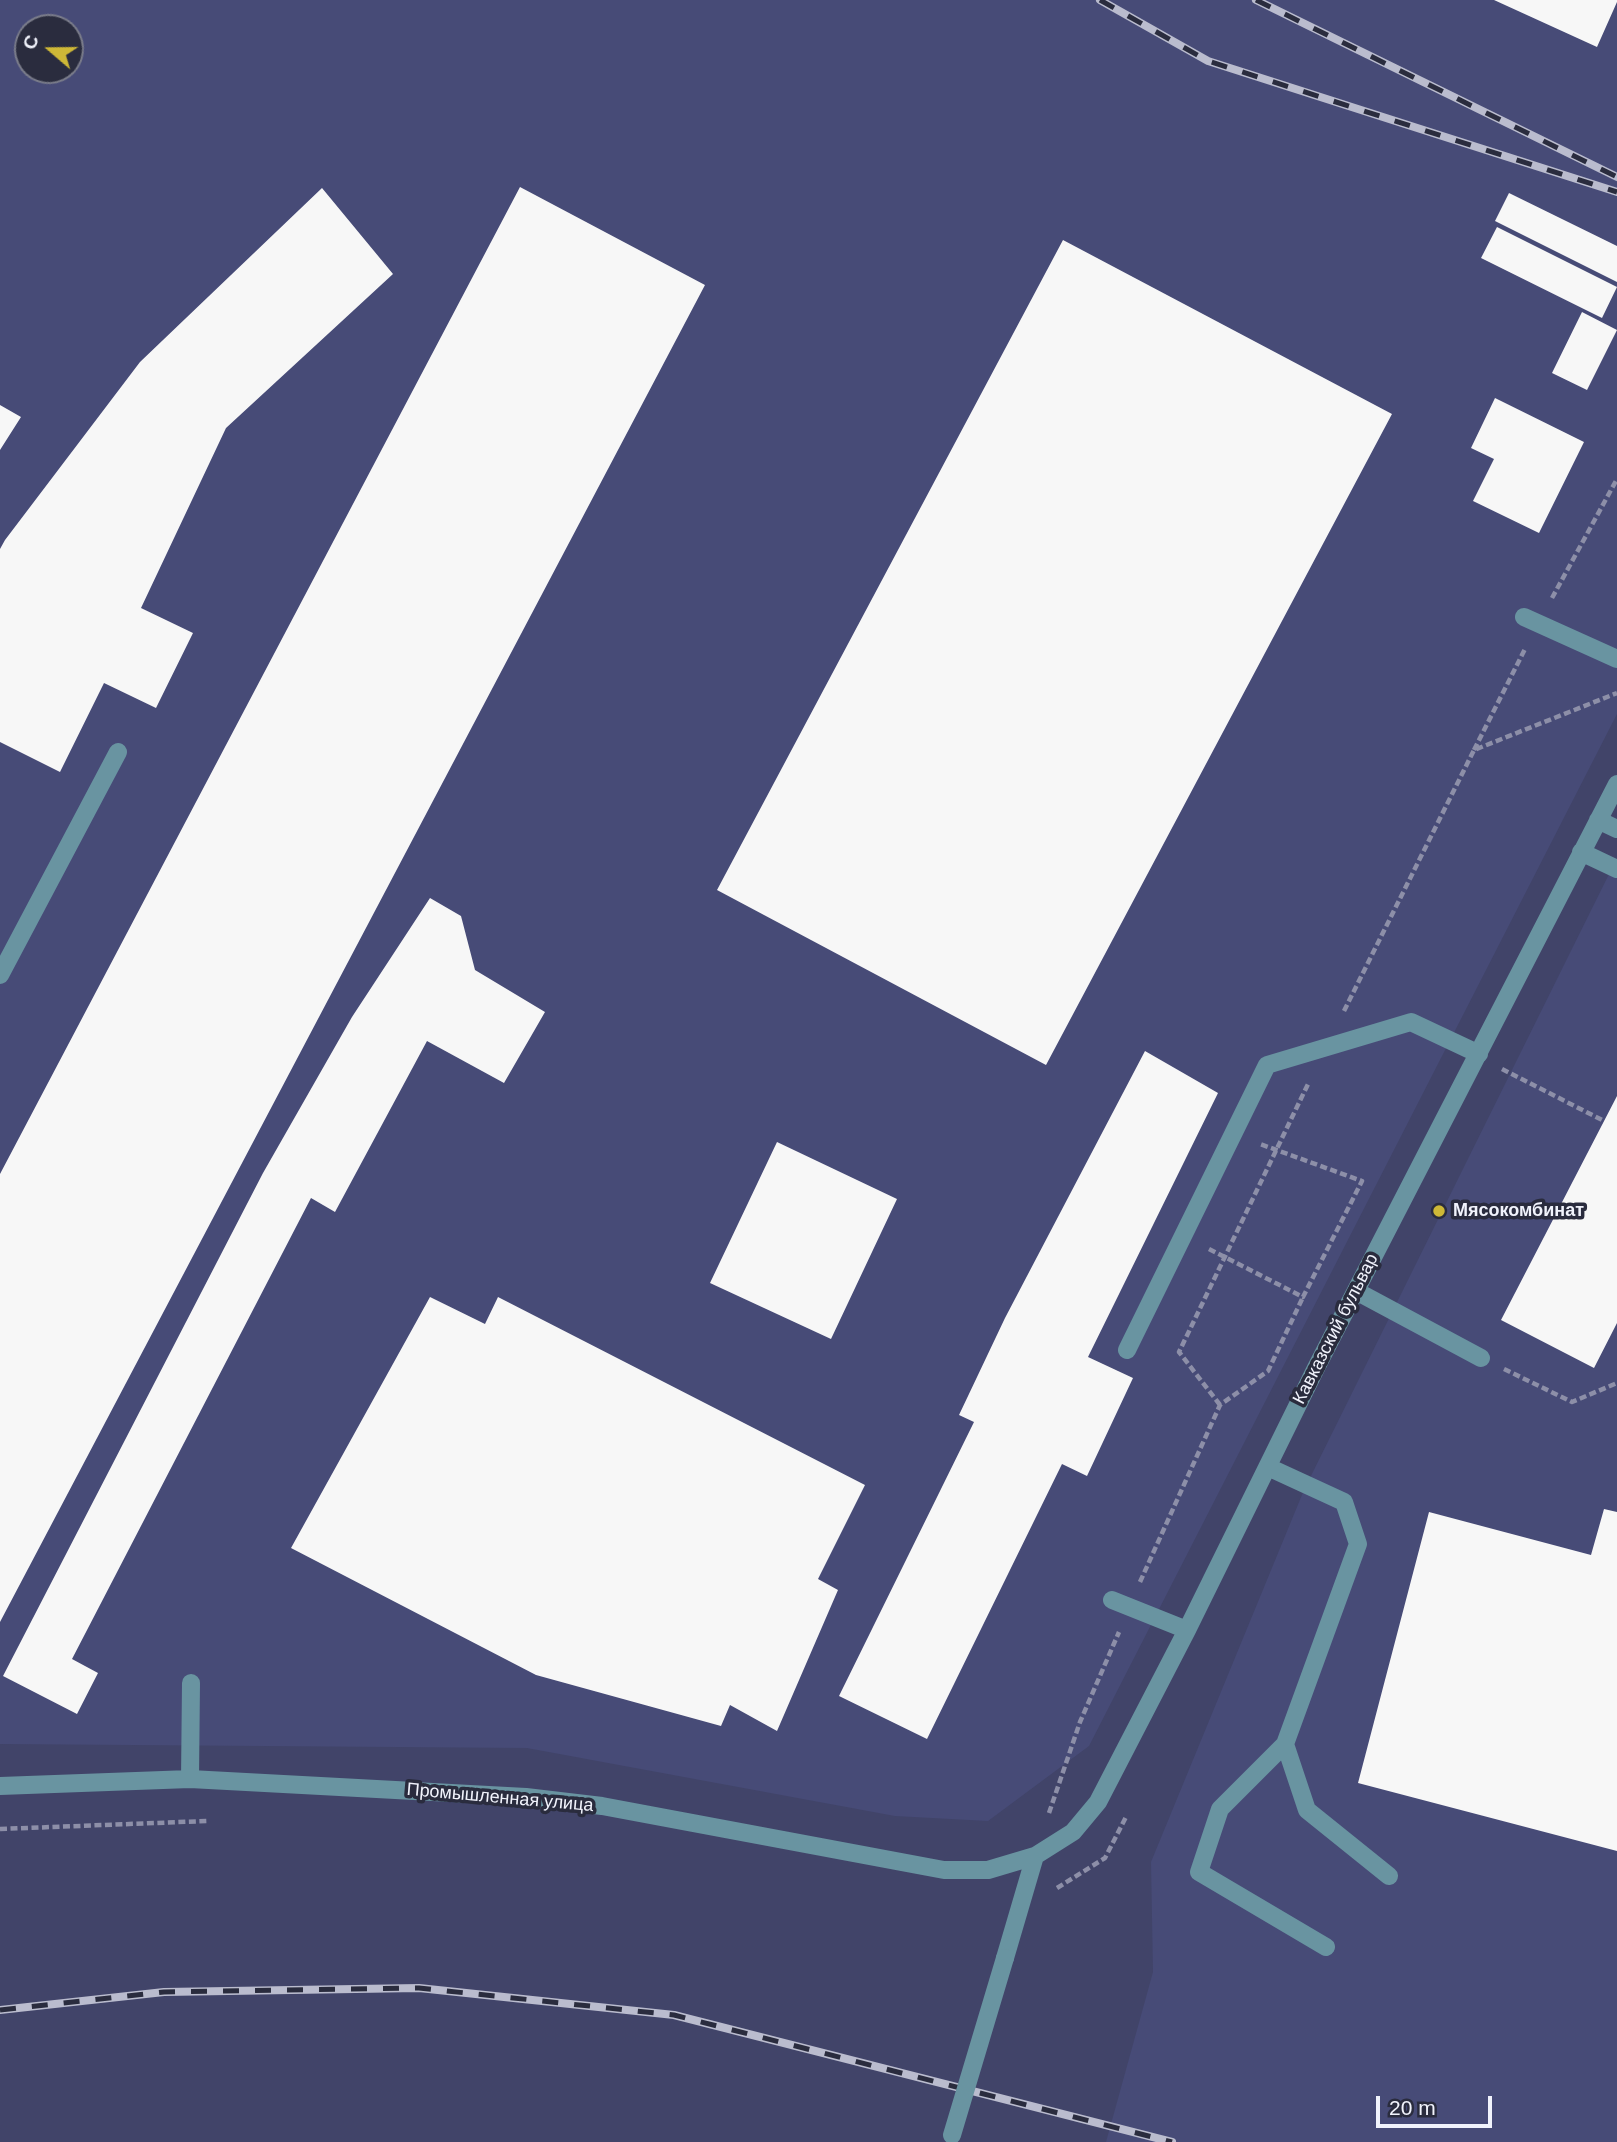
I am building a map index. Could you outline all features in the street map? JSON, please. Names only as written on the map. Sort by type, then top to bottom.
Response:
[{"type":"street","points":[[1524,617],[1617,659]]},
{"type":"street","points":[[0,975],[118,752]]},
{"type":"street","name":"Кавказский бульвар","points":[[1035,1856],[1073,1832],[1098,1802],[1356,1291],[1617,784]]},
{"type":"street","points":[[1598,820],[1617,830]]},
{"type":"street","points":[[1581,852],[1617,869]]},
{"type":"street","points":[[1127,1350],[1267,1065],[1411,1022],[1479,1054]]},
{"type":"street","points":[[1356,1291],[1481,1358]]},
{"type":"street","points":[[1268,1466],[1344,1502],[1358,1544],[1285,1744],[1220,1809],[1199,1872],[1326,1947]]},
{"type":"street","points":[[1112,1600],[1187,1630]]},
{"type":"street","points":[[190,1779],[191,1683]]},
{"type":"street","points":[[1285,1744],[1307,1810],[1389,1876]]},
{"type":"street","name":"Промышленная улица","points":[[0,1786],[190,1779],[526,1797],[602,1806],[944,1870],[988,1870],[1035,1856]]},
{"type":"street","points":[[950,2138],[1035,1856]]},
{"type":"path","points":[[1220,1405],[1179,1352],[1326,1047],[1474,750],[1617,693]]},
{"type":"path","points":[[1501,1069],[1604,1121]]},
{"type":"path","points":[[1035,1856],[1080,1722],[1220,1405],[1268,1371],[1362,1181],[1233,1134]]},
{"type":"path","points":[[1183,1236],[1303,1297]]},
{"type":"path","points":[[1481,1358],[1572,1402],[1617,1383]]},
{"type":"path","points":[[0,1829],[207,1821]]},
{"type":"shaded area","points":[[0,0],[1617,0],[1617,714],[1089,1746],[988,1821],[895,1816],[527,1748],[0,1744]]},
{"type":"shaded area","points":[[1617,858],[1617,2142],[1106,2142],[1153,1972],[1151,1862],[1304,1490]]},
{"type":"building","points":[[1494,0],[1617,0],[1617,2],[1597,47]]},
{"type":"building","points":[[520,187],[705,285],[0,1622],[0,1174]]},
{"type":"building","points":[[322,188],[393,274],[226,428],[141,608],[193,633],[156,708],[104,683],[60,772],[0,742],[0,549],[5,540],[140,362]]},
{"type":"building","points":[[1509,193],[1617,246],[1617,282],[1495,221]]},
{"type":"building","points":[[1497,227],[1617,287],[1602,318],[1481,258]]},
{"type":"building","points":[[1063,240],[1392,414],[1046,1065],[717,890]]},
{"type":"building","points":[[1582,312],[1617,330],[1587,390],[1552,373]]},
{"type":"building","points":[[1495,398],[1584,442],[1539,533],[1473,501],[1494,459],[1471,448]]},
{"type":"building","points":[[0,405],[21,417],[0,450]]},
{"type":"building","points":[[430,898],[461,916],[475,970],[545,1012],[504,1083],[427,1041],[335,1212],[311,1198],[72,1659],[98,1673],[77,1714],[3,1676],[263,1173],[352,1017]]},
{"type":"building","points":[[1145,1051],[1218,1093],[1088,1357],[1133,1378],[1087,1476],[1062,1464],[927,1739],[839,1696],[974,1422],[959,1415],[1005,1318]]},
{"type":"building","points":[[1617,1096],[1617,1323],[1594,1368],[1501,1320]]},
{"type":"building","points":[[777,1142],[897,1199],[831,1339],[710,1283]]},
{"type":"building","points":[[430,1297],[485,1324],[498,1297],[865,1485],[818,1579],[838,1590],[777,1731],[730,1705],[721,1726],[536,1675],[291,1548]]},
{"type":"building","points":[[1604,1509],[1617,1512],[1617,1851],[1358,1783],[1429,1512],[1591,1555]]},
{"type":"railway","points":[[1100,0],[1208,61],[1617,192]]},
{"type":"railway","points":[[1256,0],[1617,177]]},
{"type":"railway","points":[[0,2010],[164,1992],[419,1988],[674,2015],[1172,2142]]},
{"type":"place","name":"Мясокомбинат","points":[[1439,1211]]}]
